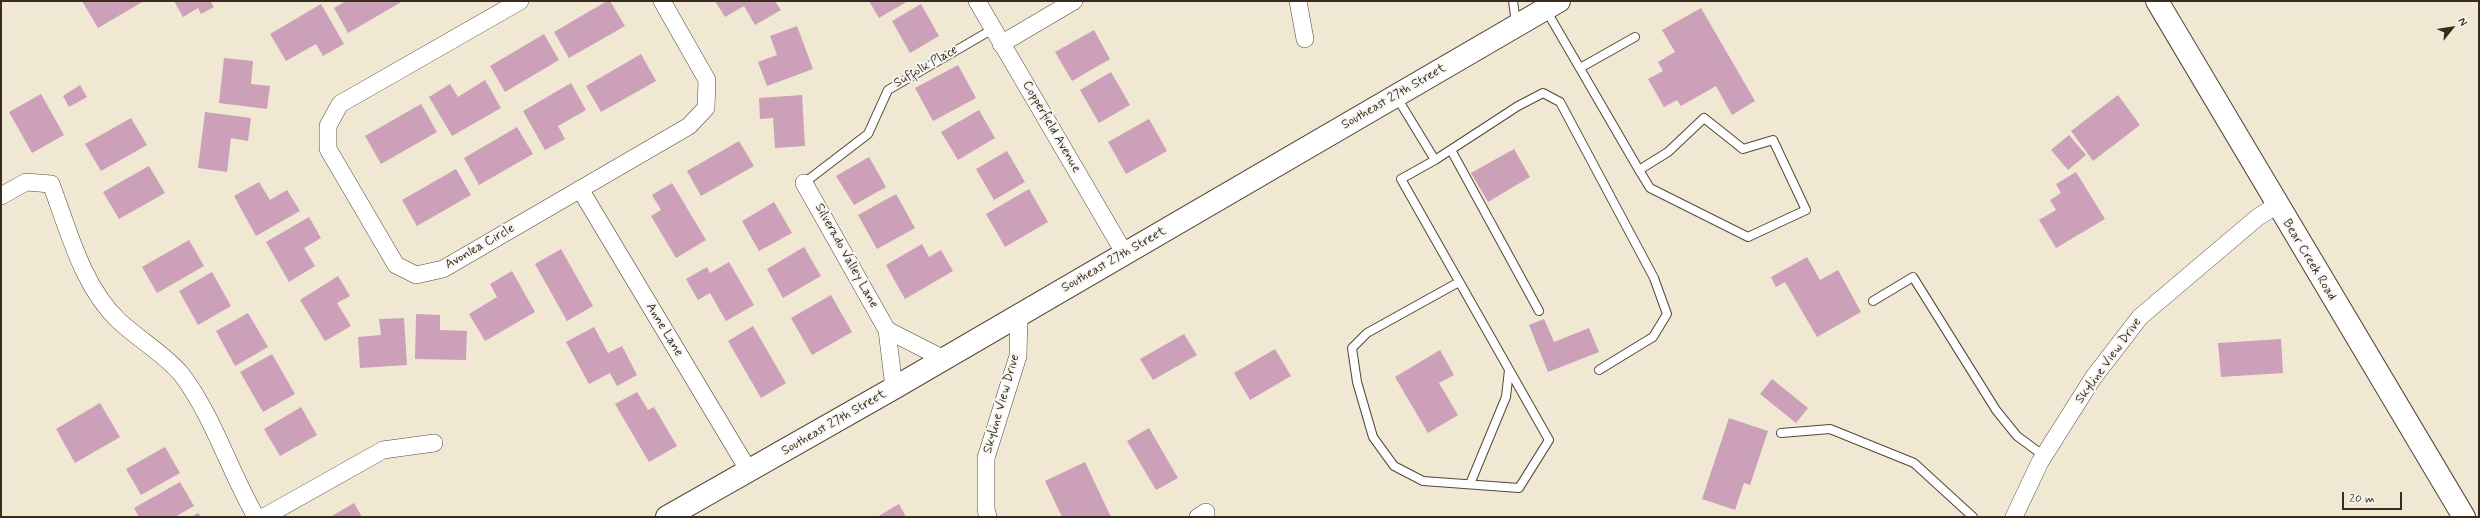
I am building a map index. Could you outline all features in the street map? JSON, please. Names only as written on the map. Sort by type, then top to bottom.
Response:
[{"type":"main road","name":"Bear Creek Road","points":[[2157,1],[2464,517]]},
{"type":"main road","name":"Southeast 27th Street","points":[[667,517],[894,388],[1552,5]]},
{"type":"street","name":"Avonlea Circle","points":[[520,1],[340,104],[328,126],[328,149],[396,264],[416,275],[443,269],[689,126],[706,108],[707,80],[662,1]]},
{"type":"street","name":"Copperfield Avenue","points":[[977,1],[1125,254]]},
{"type":"street","points":[[1001,44],[1074,1]]},
{"type":"street","points":[[1298,1],[1305,39]]},
{"type":"street","points":[[1,196],[26,182],[51,184],[84,272],[99,299],[119,321],[180,373],[205,410],[240,489],[256,517]]},
{"type":"street","name":"Silverado Valley Lane","points":[[804,183],[887,330],[894,388]]},
{"type":"street","name":"Anne Lane","points":[[580,189],[748,471]]},
{"type":"street","name":"Skyline View Drive","points":[[2014,517],[2044,456],[2093,378],[2140,317],[2258,217],[2277,205]]},
{"type":"street","name":"Skyline View Drive","points":[[988,517],[986,509],[986,458],[1018,356],[1019,315]]},
{"type":"street","points":[[887,330],[944,359]]},
{"type":"street","points":[[264,517],[383,450],[434,443]]},
{"type":"lane","points":[[1513,1],[1517,26]]},
{"type":"lane","points":[[1552,5],[1580,68],[1639,170],[1650,188],[1748,237],[1806,210],[1773,140],[1743,149],[1704,118],[1668,152],[1639,170]]},
{"type":"lane","name":"Suffolk Place","points":[[804,183],[868,134],[888,90],[993,28]]},
{"type":"lane","points":[[1580,68],[1635,37]]},
{"type":"lane","points":[[1459,282],[1367,333],[1352,348],[1357,382],[1373,436],[1394,466],[1423,481],[1519,488],[1549,440],[1401,179],[1435,160],[1543,93],[1560,102],[1654,278],[1667,314],[1652,337],[1599,370]]},
{"type":"lane","points":[[1396,95],[1435,160]]},
{"type":"lane","points":[[1451,150],[1539,311]]},
{"type":"lane","points":[[1873,301],[1913,278],[1996,410],[2017,436],[2044,456]]},
{"type":"lane","points":[[1470,484],[1506,397],[1509,370]]},
{"type":"lane","points":[[1781,433],[1830,429],[1914,463],[1973,517]]},
{"type":"building","points":[[82,1],[144,1],[98,28]]},
{"type":"building","points":[[174,1],[210,1],[214,7],[201,14],[198,8],[183,17]]},
{"type":"building","points":[[346,1],[403,1],[348,33],[334,8]]},
{"type":"building","points":[[607,1],[610,1],[625,26],[569,58],[554,32]]},
{"type":"building","points":[[715,1],[775,1],[781,10],[755,25],[744,6],[725,17]]},
{"type":"building","points":[[869,1],[908,1],[879,18]]},
{"type":"building","points":[[321,4],[344,44],[323,56],[316,44],[286,61],[270,34]]},
{"type":"building","points":[[921,4],[939,36],[910,53],[892,21]]},
{"type":"building","points":[[1701,8],[1755,101],[1732,115],[1716,86],[1681,106],[1677,100],[1664,107],[1648,79],[1663,71],[1658,62],[1675,52],[1662,30]]},
{"type":"building","points":[[797,26],[813,69],[767,86],[758,62],[777,55],[770,36]]},
{"type":"building","points":[[1094,30],[1110,59],[1072,81],[1055,52]]},
{"type":"building","points":[[544,34],[559,60],[505,92],[490,66]]},
{"type":"building","points":[[641,54],[656,81],[601,112],[586,86]]},
{"type":"building","points":[[224,58],[253,61],[251,84],[270,86],[267,109],[219,103]]},
{"type":"building","points":[[958,65],[976,98],[933,121],[915,88]]},
{"type":"building","points":[[1111,72],[1130,105],[1099,123],[1080,90]]},
{"type":"building","points":[[485,80],[501,108],[452,136],[429,97],[450,84],[458,97]]},
{"type":"building","points":[[571,83],[586,110],[558,126],[565,139],[545,150],[523,111]]},
{"type":"building","points":[[80,85],[87,97],[69,107],[63,96]]},
{"type":"building","points":[[41,94],[64,135],[32,153],[9,112]]},
{"type":"building","points":[[802,95],[805,146],[775,148],[773,118],[760,119],[759,98]]},
{"type":"building","points":[[2118,95],[2140,125],[2093,161],[2071,131]]},
{"type":"building","points":[[421,104],[437,132],[381,164],[365,136]]},
{"type":"building","points":[[979,110],[995,138],[958,160],[941,132]]},
{"type":"building","points":[[205,112],[251,118],[248,141],[231,138],[227,172],[198,168]]},
{"type":"building","points":[[131,118],[147,145],[101,171],[85,144]]},
{"type":"building","points":[[1149,119],[1167,151],[1126,174],[1108,142]]},
{"type":"building","points":[[517,127],[533,154],[479,185],[464,158]]},
{"type":"building","points":[[2069,135],[2086,155],[2068,170],[2051,150]]},
{"type":"building","points":[[739,141],[754,166],[701,196],[687,171]]},
{"type":"building","points":[[1514,149],[1530,177],[1488,202],[1471,173]]},
{"type":"building","points":[[1007,151],[1025,182],[994,200],[976,169]]},
{"type":"building","points":[[869,157],[886,187],[854,205],[836,176]]},
{"type":"building","points":[[149,166],[165,193],[119,219],[103,192]]},
{"type":"building","points":[[456,169],[471,195],[417,226],[402,200]]},
{"type":"building","points":[[2076,172],[2105,219],[2056,248],[2039,220],[2056,210],[2050,200],[2061,193],[2056,184]]},
{"type":"building","points":[[259,182],[270,200],[287,190],[300,211],[256,236],[234,196]]},
{"type":"building","points":[[672,183],[706,240],[676,258],[651,216],[661,210],[652,195]]},
{"type":"building","points":[[1029,189],[1048,222],[1005,247],[986,214]]},
{"type":"building","points":[[896,194],[915,228],[877,249],[858,215]]},
{"type":"building","points":[[774,202],[792,233],[759,251],[742,221]]},
{"type":"building","points":[[309,217],[321,238],[304,248],[315,266],[289,282],[266,242]]},
{"type":"building","points":[[189,240],[204,266],[157,293],[142,267]]},
{"type":"building","points":[[922,244],[929,257],[941,250],[953,271],[905,299],[886,265]]},
{"type":"building","points":[[804,247],[821,276],[783,298],[767,269]]},
{"type":"building","points":[[561,249],[593,306],[567,321],[535,264]]},
{"type":"building","points":[[1807,257],[1820,280],[1838,270],[1861,312],[1817,337],[1785,282],[1776,287],[1771,277]]},
{"type":"building","points":[[729,262],[754,305],[726,321],[710,293],[698,300],[686,279],[707,267],[710,273]]},
{"type":"building","points":[[512,271],[535,312],[485,341],[469,314],[497,297],[490,284]]},
{"type":"building","points":[[212,272],[231,306],[198,325],[179,291]]},
{"type":"building","points":[[338,276],[350,296],[337,303],[351,326],[325,341],[300,300]]},
{"type":"building","points":[[831,295],[852,332],[812,355],[791,318]]},
{"type":"building","points":[[248,313],[268,347],[235,366],[216,331]]},
{"type":"building","points":[[416,314],[440,315],[440,330],[467,331],[466,360],[415,359]]},
{"type":"building","points":[[404,318],[407,365],[360,368],[358,337],[381,335],[379,319]]},
{"type":"building","points":[[1544,319],[1554,342],[1589,328],[1599,352],[1548,372],[1529,325]]},
{"type":"building","points":[[753,326],[786,383],[761,398],[728,341]]},
{"type":"building","points":[[594,327],[608,353],[622,346],[637,375],[617,386],[610,373],[589,384],[566,342]]},
{"type":"building","points":[[1184,334],[1197,355],[1153,380],[1140,359]]},
{"type":"building","points":[[2281,339],[2283,373],[2221,377],[2218,343]]},
{"type":"building","points":[[1275,349],[1291,376],[1250,400],[1234,373]]},
{"type":"building","points":[[1440,350],[1454,375],[1439,383],[1458,415],[1428,433],[1395,377]]},
{"type":"building","points":[[272,354],[295,394],[263,412],[240,372]]},
{"type":"building","points":[[1772,379],[1808,408],[1796,423],[1760,394]]},
{"type":"building","points":[[637,392],[648,410],[654,407],[677,446],[649,462],[615,404]]},
{"type":"building","points":[[100,403],[120,437],[75,463],[56,429]]},
{"type":"building","points":[[301,407],[317,435],[280,456],[264,429]]},
{"type":"building","points":[[1729,418],[1768,431],[1750,485],[1744,483],[1735,510],[1702,499]]},
{"type":"building","points":[[1149,428],[1178,478],[1156,490],[1127,441]]},
{"type":"building","points":[[165,447],[180,473],[141,495],[126,469]]},
{"type":"building","points":[[1085,462],[1111,517],[1062,517],[1045,481]]},
{"type":"building","points":[[180,482],[194,506],[175,517],[139,517],[134,508]]},
{"type":"building","points":[[354,503],[362,517],[330,517]]},
{"type":"building","points":[[899,504],[906,517],[877,517]]},
{"type":"building","points":[[198,513],[201,517],[191,517]]}]
